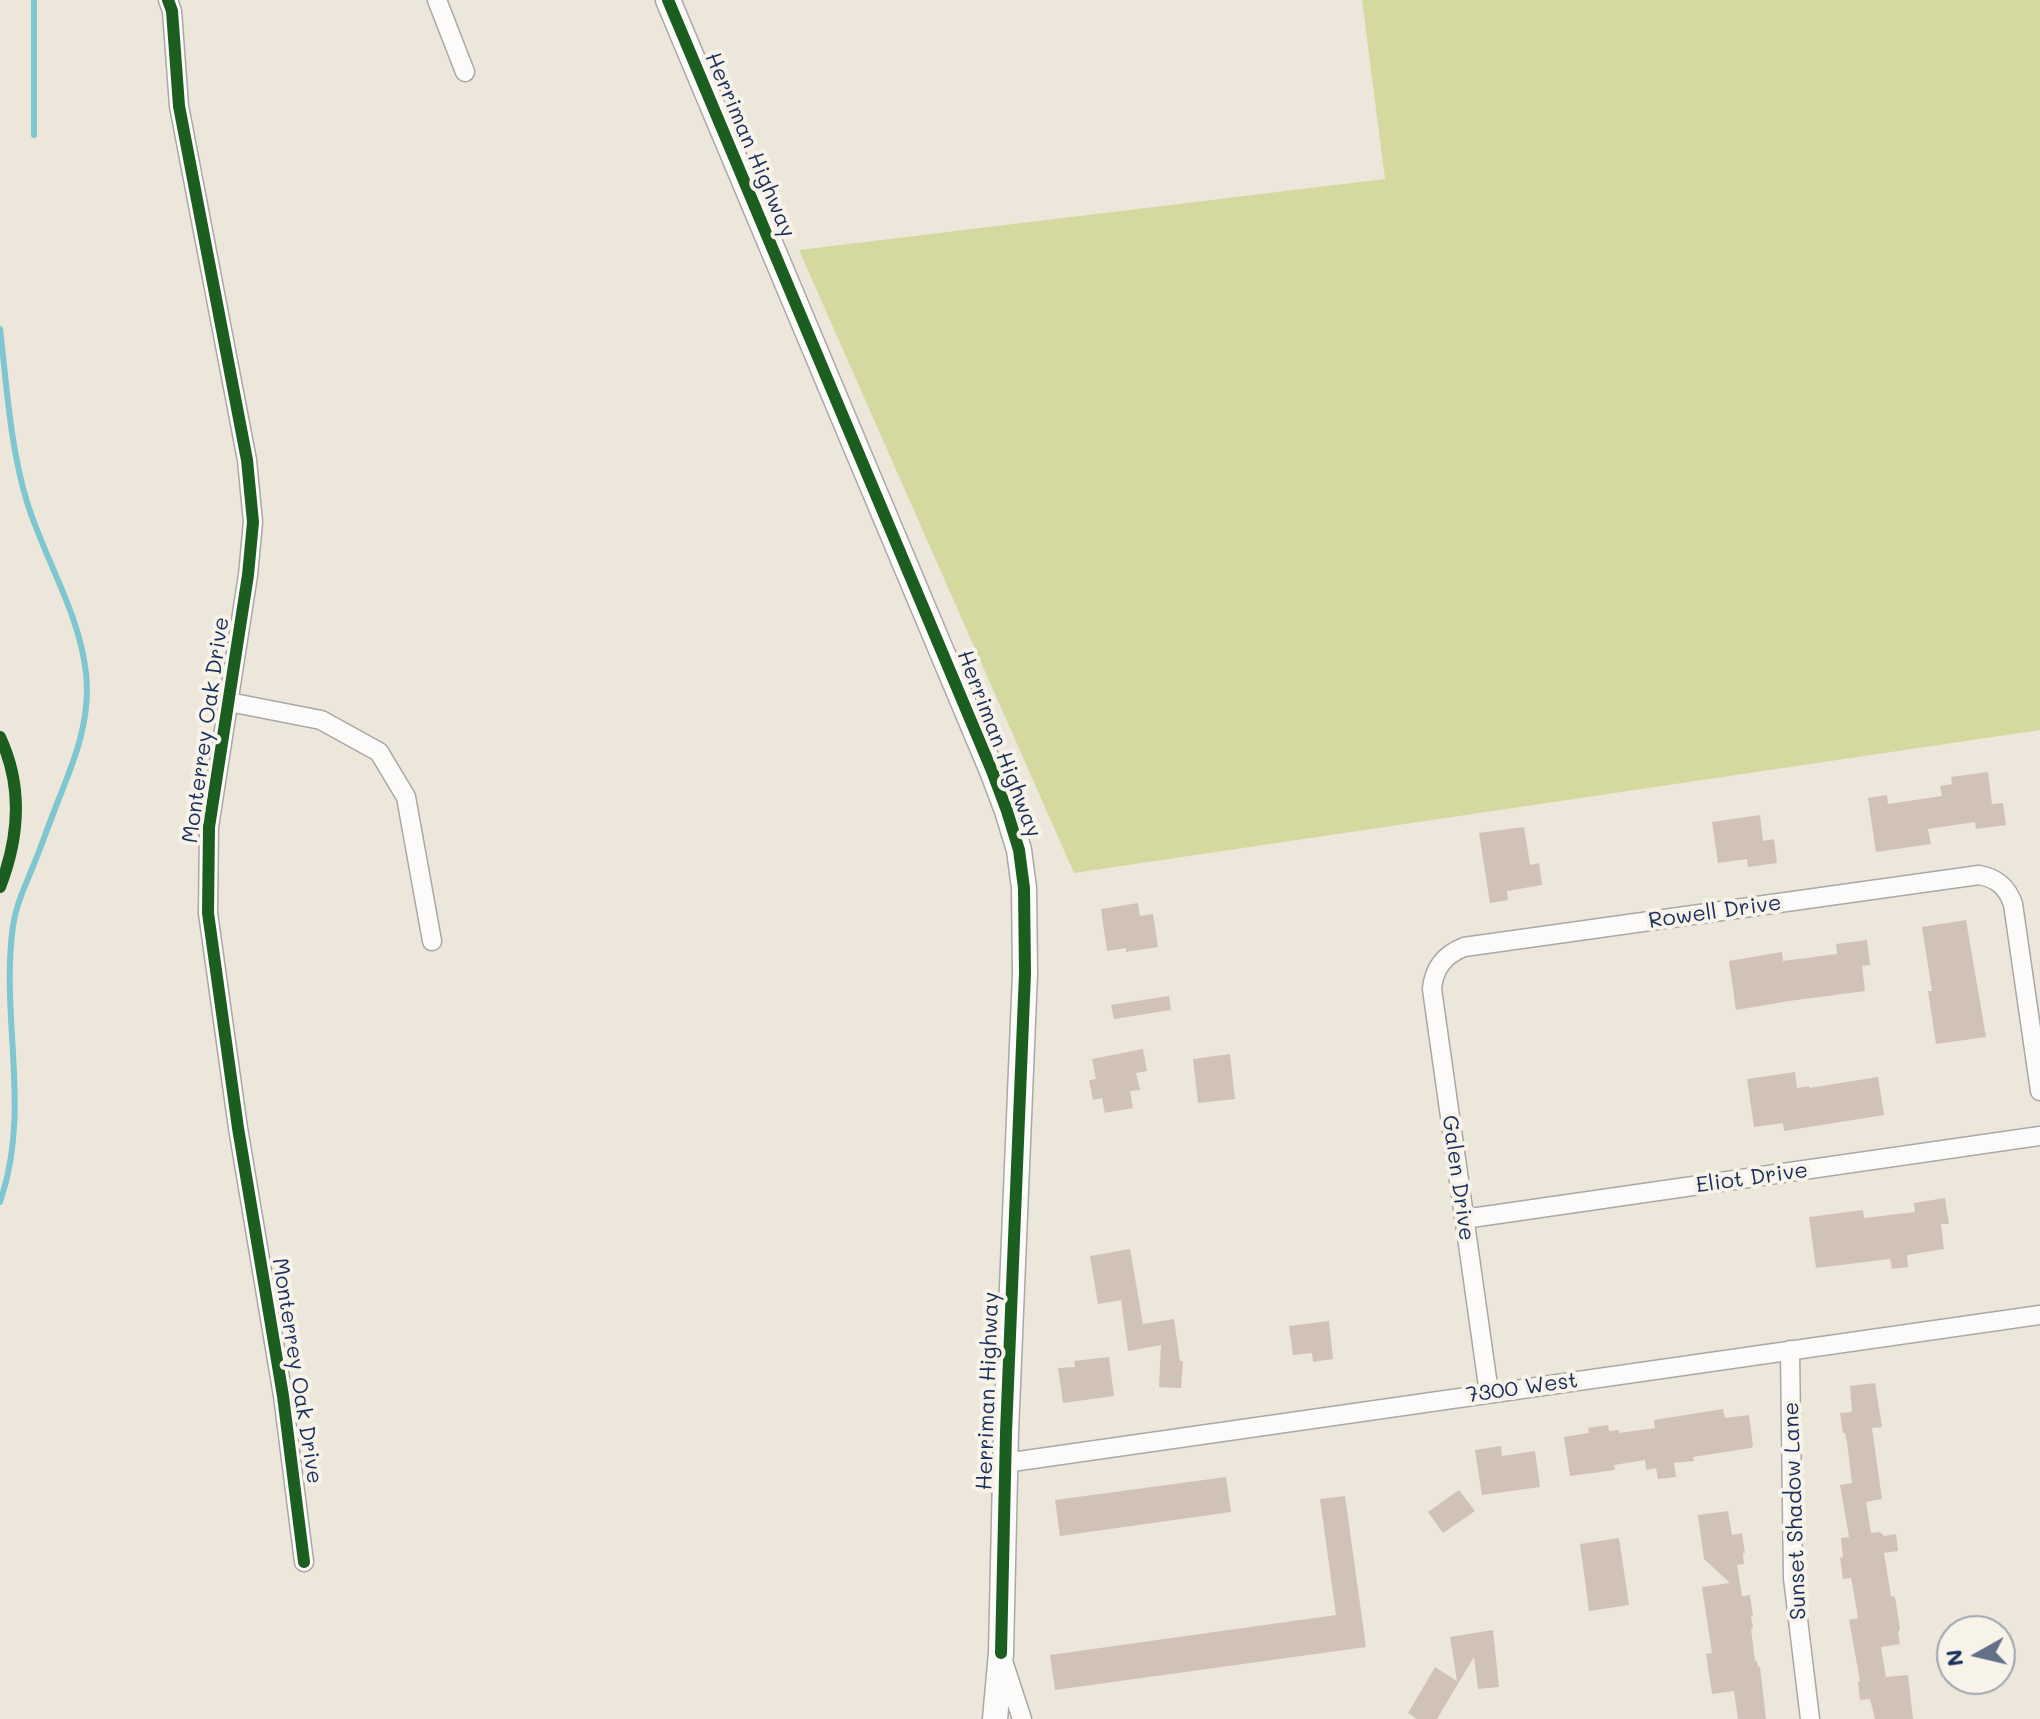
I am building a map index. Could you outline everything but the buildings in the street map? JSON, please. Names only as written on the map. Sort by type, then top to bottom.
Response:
[{"type":"main road","name":"Herriman Highway","points":[[668,0],[992,771],[1019,850],[1024,888],[1025,973],[1005,1463],[1001,1653],[995,1719]]},
{"type":"street","name":"Monterrey Oak Drive","points":[[168,0],[172,11],[179,106],[247,460],[253,522],[248,575],[209,827],[208,913],[238,1128],[283,1396],[304,1562]]},
{"type":"street","points":[[437,0],[465,72]]},
{"type":"street","points":[[229,702],[321,720],[379,752],[406,797],[432,941]]},
{"type":"street","name":"Rowell Drive","points":[[1439,964],[1464,947],[1979,875],[2004,886],[2013,904],[2040,1091]]},
{"type":"street","name":"Galen Drive","points":[[1439,964],[1432,989],[1489,1393]]},
{"type":"street","name":"Eliot Drive","points":[[1464,1219],[2040,1136]]},
{"type":"street","name":"7300 West","points":[[1005,1463],[2040,1315]]},
{"type":"street","name":"Sunset Shadow Lane","points":[[1790,1350],[1793,1578],[1810,1719]]},
{"type":"street","points":[[1001,1653],[1022,1719]]},
{"type":"green space","points":[[1362,0],[2040,0],[2040,730],[1074,873],[799,250],[1385,179]]},
{"type":"waterway","points":[[34,0],[34,135]]},
{"type":"waterway","points":[[0,329],[21,481],[34,523],[76,629],[87,690],[84,723],[76,754],[21,897],[13,926],[10,995],[14,1133],[0,1202]]},
{"type":"cycle path","points":[[168,0],[172,11],[179,106],[247,460],[253,522],[248,575],[209,827],[208,913],[238,1128],[283,1396],[304,1562]]},
{"type":"cycle path","points":[[668,0],[992,771],[1019,850],[1024,888],[1025,973],[1006,1432],[1001,1653]]},
{"type":"cycle path","points":[[0,737],[12,774],[16,812],[11,850],[0,887]]}]
